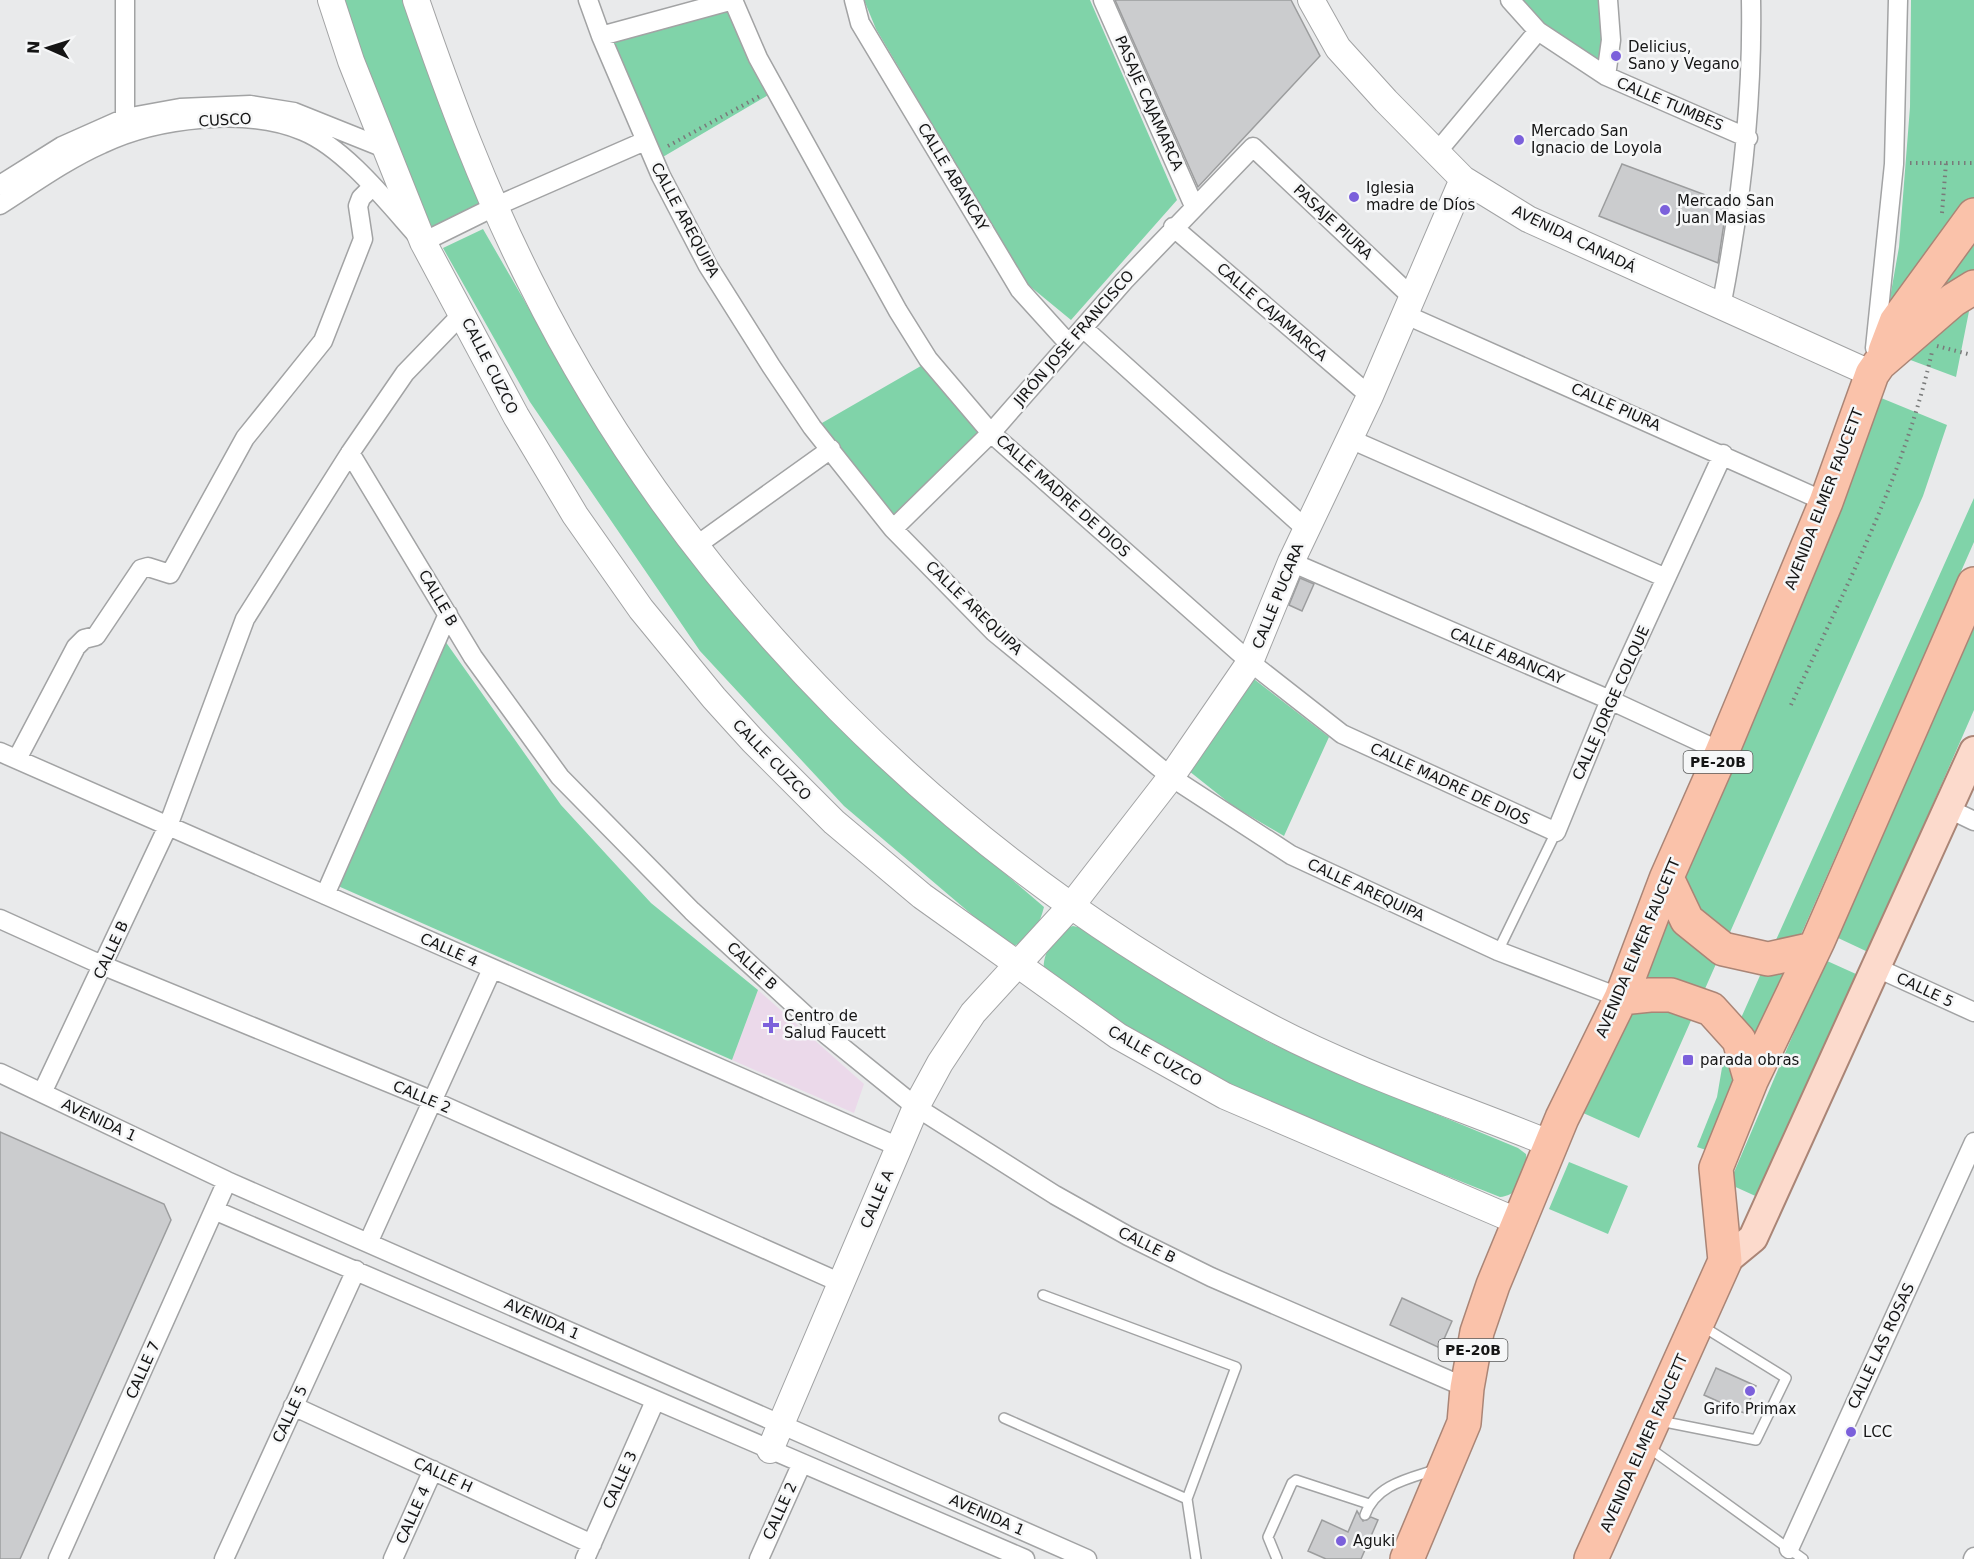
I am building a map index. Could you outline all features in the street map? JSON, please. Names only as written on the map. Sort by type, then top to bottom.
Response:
[{"type":"highway","points":[[1876,369],[1896,322],[1974,215]]},
{"type":"highway","name":"AVENIDA ELMER FAUCETT","points":[[1407,1559],[1464,1423],[1476,1332],[1519,1222],[1551,1144],[1621,998],[1667,878],[1826,502],[1876,369],[1935,316],[1974,287]]},
{"type":"highway","name":"AVENIDA ELMER FAUCETT","points":[[1591,1559],[1725,1261],[1716,1168],[1750,1081],[1813,949],[1974,584]]},
{"type":"highway","points":[[1667,878],[1687,920],[1723,949],[1768,959],[1813,949]]},
{"type":"highway","points":[[1621,998],[1671,995],[1711,1009],[1739,1040],[1750,1081]]},
{"type":"main road","name":"AVENIDA ELMER FAUCETT","points":[[1725,1261],[1753,1238],[1974,751]]},
{"type":"street","points":[[125,0],[125,118]]},
{"type":"street","name":"CALLE CUZCO","points":[[331,0],[384,148],[423,242],[463,313],[516,416],[557,486],[607,562],[677,654],[753,741],[834,822],[922,896],[1014,965],[1118,1036],[1226,1096],[1519,1222]]},
{"type":"street","points":[[416,0],[449,94],[494,207],[531,284],[570,355],[617,432],[697,545],[760,623],[870,739],[998,851],[1071,906],[1165,967],[1264,1024],[1351,1067],[1551,1144]]},
{"type":"street","name":"CALLE AREQUIPA","points":[[588,0],[645,141],[708,266],[812,426],[893,529],[994,632],[1170,777],[1291,855],[1498,951],[1621,998]]},
{"type":"street","points":[[601,36],[733,0]]},
{"type":"street","name":"CALLE MADRE DE DIOS","points":[[733,0],[758,58],[898,311],[928,359],[992,433],[1250,662],[1342,734],[1556,832]]},
{"type":"street","name":"CALLE ABANCAY","points":[[854,0],[860,23],[1020,290],[1068,343]]},
{"type":"street","name":"PASAJE CAJAMARCA","points":[[1103,0],[1194,207]]},
{"type":"street","name":"AVENIDA CANADÁ","points":[[1311,0],[1338,48],[1463,179],[1528,219],[1721,308],[1876,369]]},
{"type":"street","name":"CALLE TUMBES","points":[[1510,0],[1538,31],[1605,76],[1748,138]]},
{"type":"street","points":[[1605,76],[1611,40],[1608,0]]},
{"type":"street","points":[[1721,308],[1737,223],[1748,138],[1752,58],[1751,0]]},
{"type":"street","name":"AVENIDA ELMER FAUCETT","points":[[1876,369],[1894,164],[1898,0]]},
{"type":"street","points":[[1437,152],[1538,31]]},
{"type":"street","points":[[0,185],[62,146],[125,118],[180,108],[250,105],[294,112],[384,148]]},
{"type":"street","name":"CUSCO","points":[[0,205],[102,143],[148,129],[231,117],[256,118],[304,131],[347,160],[423,242]]},
{"type":"street","points":[[423,242],[494,207],[645,141]]},
{"type":"street","name":"JIRÓN JOSE FRANCISCO","points":[[893,529],[992,433],[1068,343],[1173,227],[1253,147]]},
{"type":"street","name":"PASAJE PIURA","points":[[1253,147],[1409,306]]},
{"type":"street","name":"CALLE PUCARA","points":[[1014,965],[1071,906],[1170,777],[1250,662],[1291,562],[1370,396],[1463,179]]},
{"type":"street","points":[[17,759],[76,647],[84,639],[96,636],[141,570],[148,567],[170,574],[245,438],[323,341],[363,239],[358,206],[361,198],[372,187]]},
{"type":"street","name":"CALLE CAJAMARCA","points":[[1173,227],[1370,396]]},
{"type":"street","name":"CALLE PIURA","points":[[1409,306],[1826,502]]},
{"type":"street","name":"CALLE B","points":[[42,1093],[104,966],[168,826],[245,619],[350,453],[405,373],[463,313]]},
{"type":"street","points":[[1083,328],[1306,529]]},
{"type":"street","points":[[1350,439],[1666,578]]},
{"type":"street","points":[[697,545],[831,449]]},
{"type":"street","name":"CALLE B","points":[[350,453],[476,660],[560,777],[692,911],[827,1035],[916,1107],[1055,1195],[1128,1236],[1211,1277],[1467,1388]]},
{"type":"street","name":"CALLE JORGE COLQUE","points":[[1556,832],[1610,700],[1723,454]]},
{"type":"street","name":"CALLE ABANCAY","points":[[1291,562],[1610,700],[1722,752]]},
{"type":"street","points":[[325,895],[448,614]]},
{"type":"street","name":"CALLE 4","points":[[0,752],[899,1147]]},
{"type":"street","points":[[1949,809],[1974,821]]},
{"type":"street","name":"CALLE 2","points":[[0,919],[104,966],[431,1101],[841,1283]]},
{"type":"street","name":"CALLE A","points":[[770,1450],[916,1107],[939,1063],[973,1013],[1014,965]]},
{"type":"street","name":"CALLE 5","points":[[1875,967],[1974,1012]]},
{"type":"street","points":[[368,1243],[492,969]]},
{"type":"street","name":"AVENIDA 1","points":[[0,1073],[227,1181],[1087,1559]]},
{"type":"street","name":"CALLE LAS ROSAS","points":[[1796,1554],[1974,1142]]},
{"type":"street","name":"CALLE 7","points":[[58,1559],[227,1181]]},
{"type":"street","name":"AVENIDA 1","points":[[214,1210],[1024,1559]]},
{"type":"street","name":"CALLE 5","points":[[224,1559],[356,1270]]},
{"type":"street","name":"CALLE 3","points":[[589,1551],[655,1401]]},
{"type":"street","name":"CALLE H","points":[[293,1406],[433,1470],[589,1551]]},
{"type":"street","name":"CALLE 2","points":[[759,1559],[802,1463]]},
{"type":"street","name":"CALLE 4","points":[[393,1559],[433,1470]]},
{"type":"lane","name":"CALLE JORGE COLQUE","points":[[1498,951],[1556,832]]},
{"type":"lane","points":[[1043,1294],[1236,1368],[1187,1499],[1196,1559]]},
{"type":"lane","points":[[1649,1432],[1756,1440],[1786,1378],[1697,1323]]},
{"type":"lane","points":[[1004,1418],[1187,1499]]},
{"type":"lane","points":[[1649,1432],[1796,1554]]},
{"type":"lane","points":[[1365,1515],[1369,1504],[1382,1490],[1446,1467]]},
{"type":"lane","points":[[1277,1559],[1268,1537],[1292,1483],[1296,1480],[1369,1504]]},
{"type":"path","points":[[663,137],[668,147],[764,94],[760,86]]},
{"type":"path","points":[[1942,219],[1946,163]]},
{"type":"path","points":[[1894,164],[1974,163]]},
{"type":"path","points":[[1791,705],[1873,528],[1902,454],[1923,394],[1934,345],[1935,316]]},
{"type":"shaded area","name":"Centro de Salud Faucett","points":[[758,990],[864,1084],[854,1113],[732,1060]]},
{"type":"green space","points":[[340,0],[412,0],[485,202],[426,232]]},
{"type":"green space","points":[[864,0],[1090,0],[1177,200],[1071,320],[1026,283],[876,29]]},
{"type":"green space","points":[[1507,0],[1604,0],[1606,40],[1600,71]]},
{"type":"green space","points":[[1911,0],[1974,0],[1974,286],[1956,377],[1881,349],[1899,247],[1910,107]]},
{"type":"green space","points":[[729,4],[770,94],[656,161],[607,40]]},
{"type":"green space","points":[[483,229],[599,430],[735,616],[882,768],[1044,907],[1033,932],[1023,941],[1010,947],[844,806],[700,651],[530,402],[443,248]]},
{"type":"green space","points":[[933,359],[997,424],[897,529],[815,427]]},
{"type":"green space","points":[[1869,393],[1947,425],[1923,496],[1639,1138],[1572,1108]]},
{"type":"green space","points":[[1974,498],[1974,542],[1706,1150],[1697,1147],[1717,1097],[1724,1056]]},
{"type":"green space","points":[[1974,628],[1974,710],[1868,952],[1836,937]]},
{"type":"green space","points":[[445,641],[561,805],[651,903],[758,990],[732,1060],[338,886]]},
{"type":"green space","points":[[1250,676],[1329,737],[1284,836],[1233,806],[1189,771]]},
{"type":"green space","points":[[1073,926],[1082,928],[1266,1041],[1518,1148],[1526,1154],[1527,1161],[1522,1182],[1513,1192],[1500,1197],[1266,1104],[1146,1039],[1045,975],[1044,961],[1050,946],[1060,934]]},
{"type":"green space","points":[[1825,960],[1856,974],[1762,1199],[1729,1184]]},
{"type":"green space","points":[[1569,1162],[1628,1186],[1608,1234],[1549,1209]]},
{"type":"building","points":[[1115,0],[1291,0],[1320,56],[1198,187]]},
{"type":"building","name":"Mercado San Juan Masias","points":[[1622,164],[1727,203],[1718,263],[1599,216]]},
{"type":"building","points":[[1300,578],[1314,584],[1302,611],[1289,605]]},
{"type":"building","points":[[0,1132],[164,1204],[171,1220],[20,1559],[0,1559]]},
{"type":"building","points":[[1402,1298],[1452,1321],[1440,1348],[1390,1325]]},
{"type":"building","points":[[1716,1368],[1756,1386],[1744,1413],[1704,1395]]},
{"type":"building","name":"Aguki","points":[[1357,1511],[1363,1521],[1371,1517],[1378,1520],[1361,1559],[1326,1559],[1308,1551],[1322,1520],[1348,1532]]},
{"type":"place","name":"Delicius, Sano y Vegano","points":[[1616,56]]},
{"type":"place","name":"Mercado San Ignacio de Loyola","points":[[1519,140]]},
{"type":"place","name":"Iglesia madre de Díos","points":[[1354,197]]},
{"type":"place","name":"Mercado San Juan Masias","points":[[1665,210]]},
{"type":"place","name":"Centro de Salud Faucett","points":[[771,1025]]},
{"type":"place","name":"parada obras","points":[[1688,1060]]},
{"type":"place","name":"Grifo Primax","points":[[1750,1391]]},
{"type":"place","name":"LCC","points":[[1851,1432]]},
{"type":"place","name":"Aguki","points":[[1341,1541]]}]
